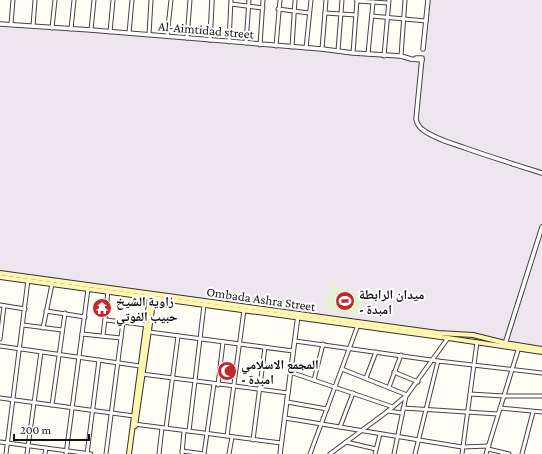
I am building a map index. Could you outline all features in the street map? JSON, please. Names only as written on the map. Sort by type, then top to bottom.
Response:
[{"type":"main road","name":"Ombada Ashra Street","points":[[0,273],[542,351]]},
{"type":"main road","name":"Ombada Ashra Street","points":[[0,276],[244,310],[438,332],[473,334],[505,345]]},
{"type":"main road","points":[[130,454],[139,386],[140,366],[152,296]]},
{"type":"main road","points":[[134,424],[134,416],[149,332],[152,296]]},
{"type":"street","points":[[11,24],[13,0]]},
{"type":"street","points":[[33,26],[35,0]]},
{"type":"street","points":[[52,28],[55,0]]},
{"type":"street","points":[[71,29],[74,0]]},
{"type":"street","points":[[91,30],[94,0]]},
{"type":"street","points":[[110,32],[113,0]]},
{"type":"street","points":[[129,33],[132,0]]},
{"type":"street","points":[[148,35],[151,0]]},
{"type":"street","points":[[167,36],[170,0]]},
{"type":"street","points":[[187,38],[190,0]]},
{"type":"street","points":[[210,40],[212,0]]},
{"type":"street","points":[[229,42],[232,0]]},
{"type":"street","points":[[246,43],[249,0]]},
{"type":"street","points":[[260,45],[263,0]]},
{"type":"street","points":[[276,46],[278,9],[280,0]]},
{"type":"street","points":[[292,47],[295,0]]},
{"type":"street","points":[[306,48],[311,0]]},
{"type":"street","points":[[322,49],[326,0]]},
{"type":"street","points":[[338,51],[342,0]]},
{"type":"street","points":[[353,53],[357,0],[389,2],[384,56]]},
{"type":"street","points":[[401,56],[405,0]]},
{"type":"street","points":[[423,49],[428,0]]},
{"type":"street","points":[[368,54],[373,2]]},
{"type":"street","points":[[231,4],[263,8]]},
{"type":"street","points":[[278,9],[309,13]]},
{"type":"street","points":[[325,13],[356,15]]},
{"type":"street","points":[[372,16],[426,21]]},
{"type":"street","name":"Al-Aimtidad street","points":[[0,24],[167,36],[422,59],[416,119],[422,129],[436,137],[456,145],[542,173]]},
{"type":"street","points":[[505,345],[542,227]]},
{"type":"street","points":[[6,454],[28,280]]},
{"type":"street","points":[[43,328],[52,284]]},
{"type":"street","points":[[66,452],[80,358],[88,289]]},
{"type":"street","points":[[103,336],[106,320],[108,291]]},
{"type":"street","points":[[0,305],[25,308]]},
{"type":"street","points":[[189,431],[204,305]]},
{"type":"street","points":[[0,339],[4,306]]},
{"type":"street","points":[[227,436],[244,310]]},
{"type":"street","points":[[46,311],[85,317]]},
{"type":"street","points":[[52,405],[65,313]]},
{"type":"street","points":[[280,454],[298,316]]},
{"type":"street","points":[[106,320],[146,325]]},
{"type":"street","points":[[106,454],[123,322]]},
{"type":"street","points":[[23,325],[62,330]]},
{"type":"street","points":[[310,454],[358,325]]},
{"type":"street","points":[[149,332],[293,351]]},
{"type":"street","points":[[82,334],[121,338]]},
{"type":"street","points":[[159,454],[173,378],[178,336]]},
{"type":"street","points":[[330,454],[406,396],[418,382],[448,338]]},
{"type":"street","points":[[295,341],[542,373]]},
{"type":"street","points":[[184,431],[182,453],[204,454],[223,342]]},
{"type":"street","points":[[462,454],[477,342]]},
{"type":"street","points":[[314,380],[323,344]]},
{"type":"street","points":[[0,346],[140,366]]},
{"type":"street","points":[[486,454],[519,347]]},
{"type":"street","points":[[253,440],[265,348]]},
{"type":"street","points":[[27,454],[41,352]]},
{"type":"street","points":[[366,378],[376,352]]},
{"type":"street","points":[[389,387],[401,355]]},
{"type":"street","points":[[87,454],[99,360]]},
{"type":"street","points":[[415,454],[438,360]]},
{"type":"street","points":[[342,369],[389,387],[406,396]]},
{"type":"street","points":[[290,372],[393,407]]},
{"type":"street","points":[[394,372],[418,382]]},
{"type":"street","points":[[142,374],[288,393]]},
{"type":"street","points":[[340,427],[353,393]]},
{"type":"street","points":[[470,394],[542,396]]},
{"type":"street","points":[[394,454],[406,396]]},
{"type":"street","points":[[0,398],[134,416]]},
{"type":"street","points":[[287,402],[327,409]]},
{"type":"street","points":[[403,408],[498,414]]},
{"type":"street","points":[[500,408],[542,412]]},
{"type":"street","points":[[388,411],[402,413]]},
{"type":"street","points":[[522,454],[533,412]]},
{"type":"street","points":[[284,418],[463,448],[488,448],[510,454]]},
{"type":"street","points":[[134,424],[281,443]]},
{"type":"street","points":[[375,454],[380,434]]},
{"type":"street","points":[[230,454],[232,437]]},
{"type":"street","points":[[0,442],[28,445],[66,452],[91,454]]},
{"type":"street","points":[[346,442],[376,449]]},
{"type":"street","points":[[45,454],[46,448]]},
{"type":"shaded area","points":[[428,0],[542,0],[542,349],[0,277],[0,27],[210,40],[423,57]]},
{"type":"green space","name":"ميدان الرابطة - امبدة","points":[[331,285],[364,294],[359,316],[325,309]]},
{"type":"place","name":"ميدان الرابطة - امبدة","points":[[345,301]]},
{"type":"place","name":"زاوية الشيخ حبيب الفوتي","points":[[102,308]]},
{"type":"place","name":"المجمع الاسلامي - امبدة","points":[[227,371]]}]
